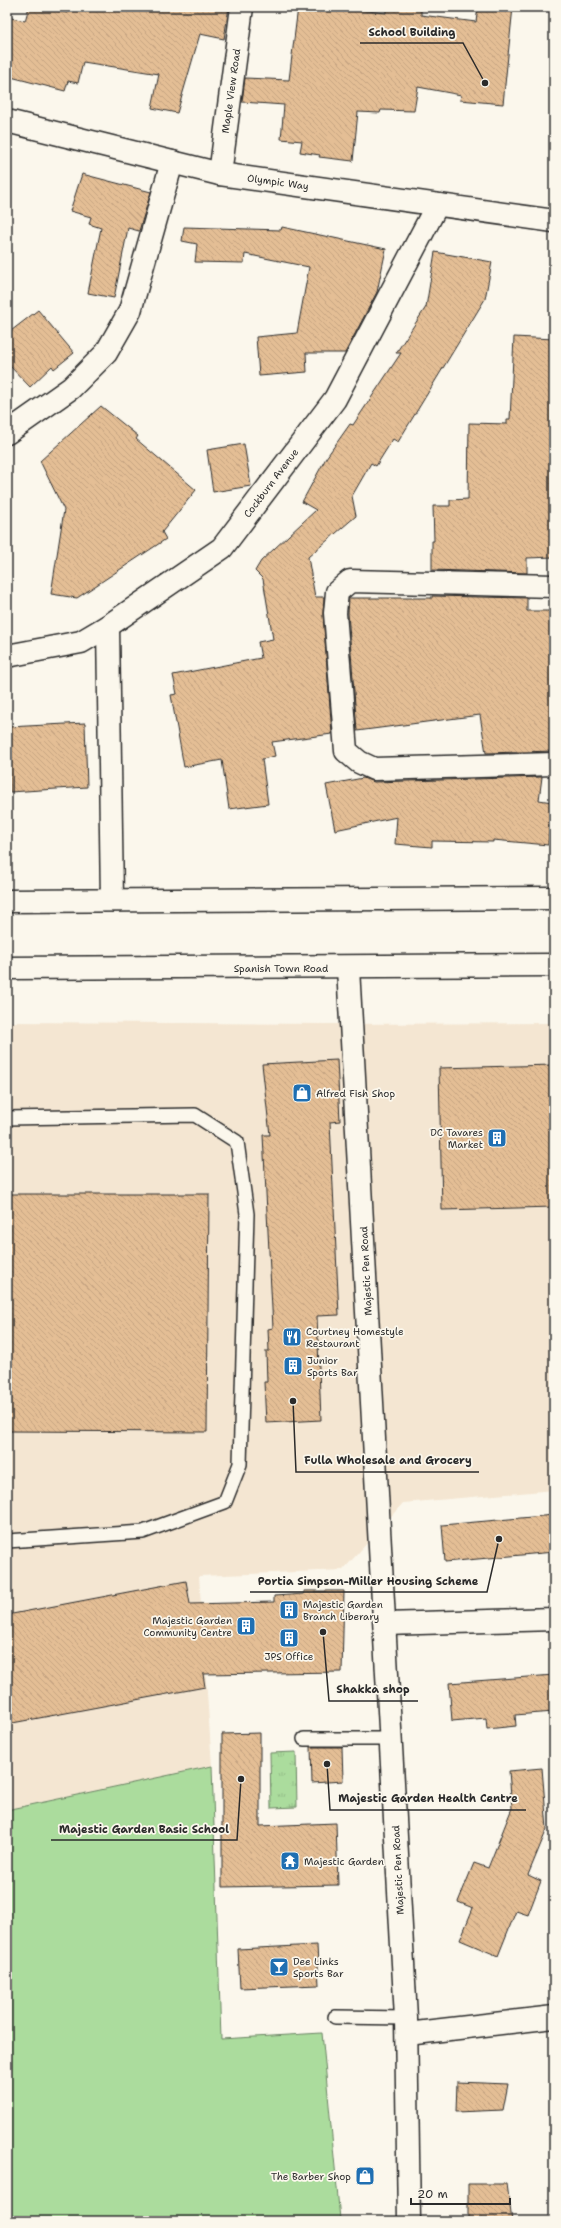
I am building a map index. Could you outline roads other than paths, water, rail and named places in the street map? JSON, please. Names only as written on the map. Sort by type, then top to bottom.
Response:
[{"type":"main road","name":"Maple View Road","points":[[220,174],[242,7]]},
{"type":"main road","name":"Olympic Way","points":[[7,121],[220,174],[554,221]]},
{"type":"main road","points":[[7,433],[72,388],[106,353],[130,312],[172,162]]},
{"type":"main road","name":"Cockburn Avenue","points":[[7,656],[81,642],[108,626],[222,548],[335,399],[437,205]]},
{"type":"main road","points":[[554,586],[350,581],[337,592],[335,613],[346,751],[359,762],[374,769],[554,764]]},
{"type":"main road","points":[[108,626],[112,900]]},
{"type":"main road","points":[[7,901],[554,898]]},
{"type":"main road","name":"Spanish Town Road","points":[[7,968],[348,968],[554,965]]},
{"type":"main road","name":"Majestic Pen Road","points":[[348,968],[392,1739],[406,2026],[409,2221]]},
{"type":"main road","points":[[385,1624],[554,1619]]},
{"type":"main road","points":[[406,2026],[554,2017]]},
{"type":"lane","points":[[7,1118],[195,1114],[237,1142],[247,1214],[240,1464],[225,1502],[143,1532],[7,1541]]},
{"type":"lane","points":[[304,1739],[392,1739]]},
{"type":"lane","points":[[335,2018],[406,2026]]},
{"type":"place","name":"School Building","points":[[485,83]]},
{"type":"place","name":"Alfred Fish Shop","points":[[302,1093]]},
{"type":"place","name":"DC Tavares Market","points":[[497,1138]]},
{"type":"place","name":"Courtney Homestyle Restaurant","points":[[292,1337]]},
{"type":"place","name":"Junior Sports Bar","points":[[293,1366]]},
{"type":"place","name":"Fulla Wholesale and Grocery","points":[[293,1401]]},
{"type":"place","name":"Portia Simpson-Miller Housing Scheme","points":[[499,1539]]},
{"type":"place","name":"Majestic Garden Branch Liberary","points":[[289,1610]]},
{"type":"place","name":"Majestic Garden Community Centre","points":[[246,1626]]},
{"type":"place","name":"Shakka shop","points":[[323,1632]]},
{"type":"place","name":"JPS Office","points":[[289,1638]]},
{"type":"place","name":"Majestic Garden Health Centre","points":[[327,1764]]},
{"type":"place","name":"Majestic Garden Basic School","points":[[241,1779]]},
{"type":"place","name":"Majestic Garden","points":[[290,1861]]},
{"type":"place","name":"Dee Links Sports Bar","points":[[279,1967]]},
{"type":"place","name":"The Barber Shop","points":[[365,2176]]}]
